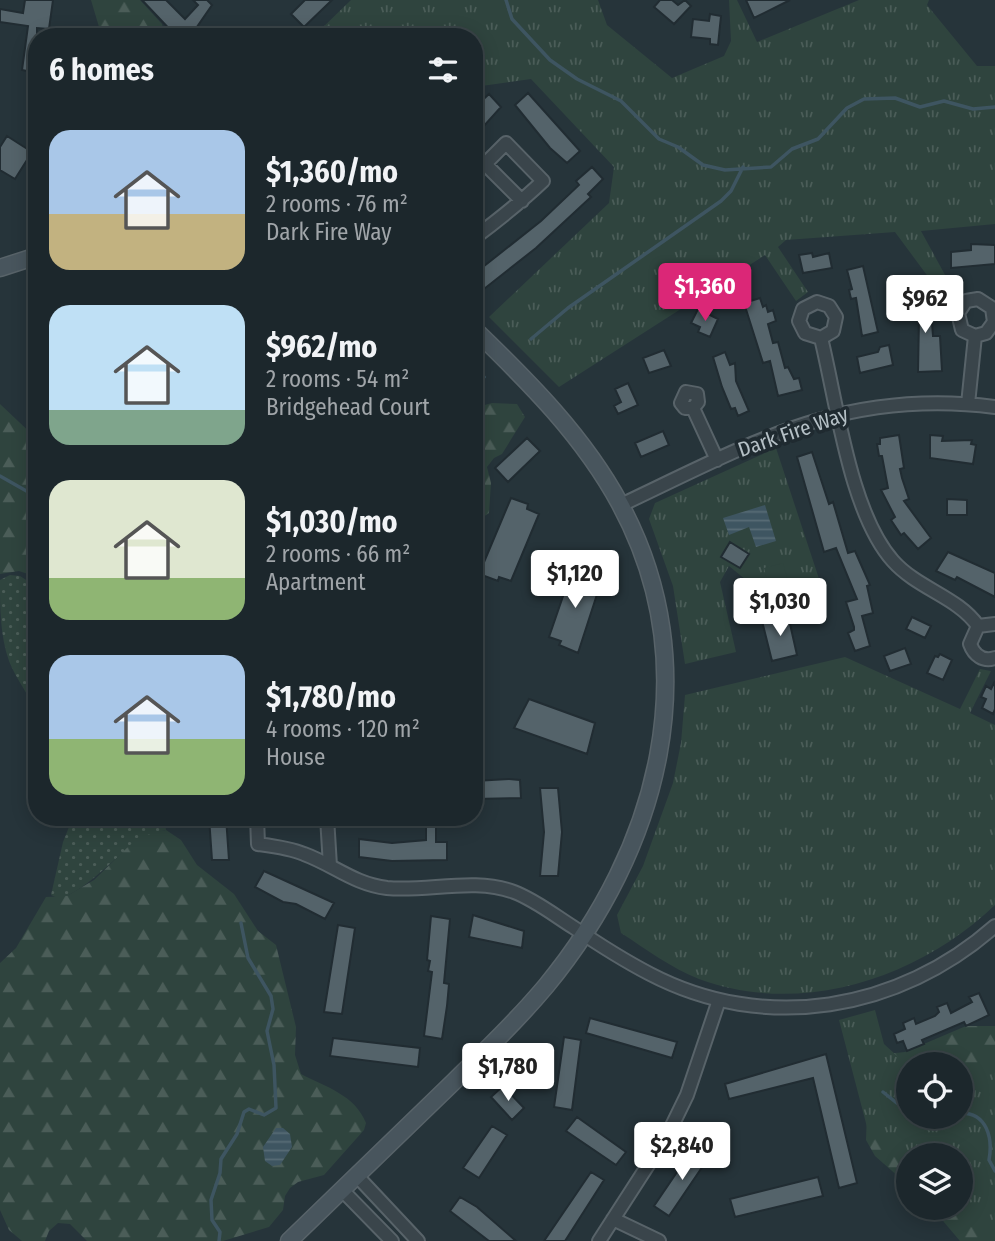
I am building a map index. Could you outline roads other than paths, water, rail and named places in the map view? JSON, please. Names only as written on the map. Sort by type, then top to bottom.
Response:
[{"type":"street","points":[[483,231],[522,201],[543,181],[506,143],[485,164],[522,201]]},
{"type":"street","points":[[0,268],[28,259]]},
{"type":"street","points":[[968,404],[975,336]]},
{"type":"street","points":[[289,1241],[521,1014],[583,934],[611,887],[638,828],[654,780],[665,719],[667,687],[659,614],[637,544],[621,505],[562,419],[483,338]]},
{"type":"street","points":[[821,338],[859,501],[885,552],[906,575],[960,607],[978,626]]},
{"type":"street","name":"Dark Fire Way","points":[[621,505],[782,431],[839,413],[916,402],[995,407]]},
{"type":"street","name":"Dark Fire Way","points":[[693,408],[717,460]]},
{"type":"street","points":[[995,624],[978,626],[970,638],[972,650],[982,659],[995,658]]},
{"type":"street","points":[[257,826],[258,844],[304,854],[356,881],[387,888],[501,888],[531,900],[650,974],[719,1000],[792,1009],[838,1004],[883,994],[945,964],[995,926]]},
{"type":"street","points":[[328,826],[330,866]]},
{"type":"street","points":[[599,1241],[653,1160],[682,1105],[719,1000]]},
{"type":"street","points":[[357,1176],[418,1241]]},
{"type":"street","points":[[342,1190],[392,1241]]},
{"type":"street","points":[[613,1219],[659,1241]]},
{"type":"water","points":[[765,505],[776,541],[756,547],[749,527],[729,535],[723,518]]},
{"type":"water","points":[[276,1128],[283,1128],[290,1134],[292,1147],[280,1165],[272,1166],[265,1161],[263,1147]]},
{"type":"waterway","points":[[506,0],[512,19],[550,60],[577,79],[621,101],[659,139],[678,147],[703,165],[725,170],[771,167],[792,149],[818,139],[847,108],[864,99],[895,98],[920,107],[944,101],[973,109],[995,107]]},
{"type":"waterway","points":[[531,339],[568,308],[721,201],[731,191],[743,167]]},
{"type":"waterway","points":[[0,476],[28,492]]},
{"type":"waterway","points":[[219,1241],[220,1232],[212,1220],[211,1200],[220,1173],[221,1159],[237,1134],[244,1112],[249,1109],[264,1115],[276,1108],[274,1065],[267,1031],[273,1009],[271,996],[248,958],[241,923]]},
{"type":"waterway","points":[[883,1092],[896,1102]]},
{"type":"waterway","points":[[973,1115],[982,1122],[989,1135],[989,1160],[995,1171]]}]
